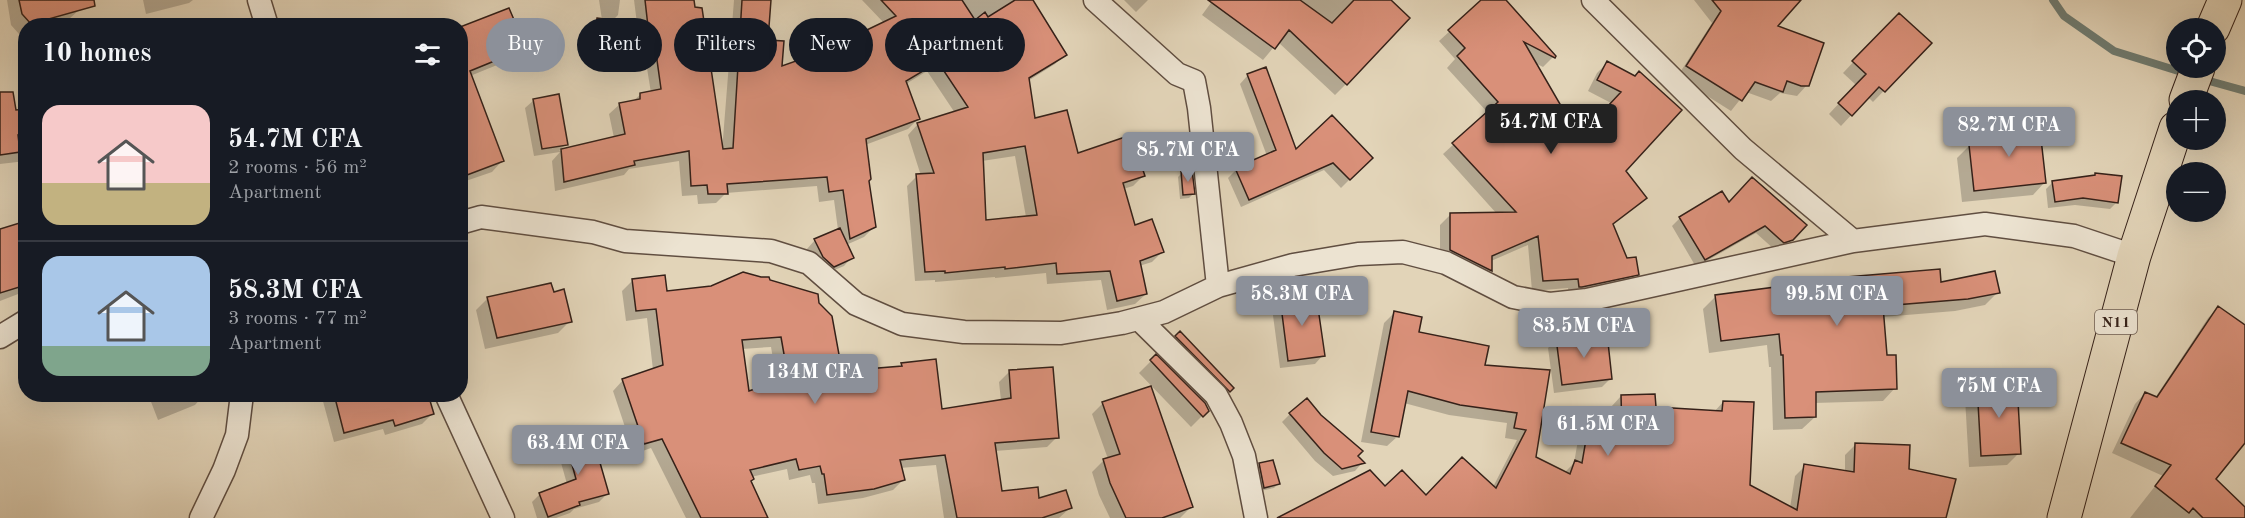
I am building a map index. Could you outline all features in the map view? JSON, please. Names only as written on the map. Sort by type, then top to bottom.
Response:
[{"type":"highway","points":[[2217,18],[2225,0]]},
{"type":"highway","name":"N11","points":[[2064,518],[2134,256],[2169,150]]},
{"type":"street","points":[[259,0],[265,18]]},
{"type":"street","points":[[1095,0],[1177,74],[1194,81],[1218,286]]},
{"type":"street","points":[[1593,0],[1743,149],[1853,241]]},
{"type":"street","points":[[468,221],[481,218],[593,232],[625,241],[771,251],[808,263],[856,304],[902,324],[964,332],[1061,333],[1139,319],[1164,312],[1218,286],[1293,265],[1358,254],[1402,252],[1446,263],[1513,297],[1550,304],[1587,300],[1853,241],[1985,224],[2074,236],[2134,256]]},
{"type":"street","points":[[1139,319],[1216,395],[1231,423],[1244,456],[1256,518]]},
{"type":"street","points":[[0,337],[18,326]]},
{"type":"street","points":[[201,518],[225,470],[237,435],[241,402]]},
{"type":"street","points":[[450,402],[503,518]]},
{"type":"building","points":[[19,0],[94,0],[95,6],[52,18],[26,18],[22,14]]},
{"type":"building","points":[[645,0],[694,0],[695,7],[702,8],[703,18],[674,18],[674,72],[712,72],[723,149],[733,148],[738,72],[777,72],[777,41],[784,41],[782,66],[789,64],[789,72],[873,72],[873,27],[885,21],[885,72],[921,72],[906,81],[920,119],[866,139],[876,227],[850,239],[843,190],[829,192],[827,177],[727,184],[728,194],[708,194],[707,185],[691,186],[689,151],[634,161],[635,165],[564,182],[561,149],[625,134],[619,103],[640,99],[640,93],[661,89],[659,72],[662,72],[662,18],[647,18]]},
{"type":"building","points":[[742,0],[771,0],[770,18],[741,18]]},
{"type":"building","points":[[881,0],[962,0],[974,18],[892,18],[896,16]]},
{"type":"building","points":[[1015,0],[1033,0],[1067,55],[1029,78],[1035,118],[1067,110],[1078,153],[1131,135],[1145,176],[1123,183],[1135,225],[1152,219],[1164,252],[1140,261],[1147,294],[1117,301],[1110,271],[1057,274],[1056,263],[1005,269],[1005,267],[945,273],[945,271],[925,272],[916,174],[934,173],[917,123],[968,107],[945,72],[1025,72],[1025,18],[978,18],[985,12],[988,17]],"holes":[[[1025,146],[1037,215],[986,220],[983,153]]]},
{"type":"building","points":[[1208,0],[1300,0],[1332,23],[1354,0],[1391,0],[1410,18],[1347,85],[1289,30],[1275,49]]},
{"type":"building","points":[[1481,0],[1506,0],[1556,56],[1555,58],[1524,42],[1579,137],[1621,92],[1597,80],[1607,61],[1635,76],[1639,71],[1682,110],[1626,171],[1647,198],[1613,224],[1627,258],[1636,257],[1639,275],[1582,287],[1579,287],[1578,279],[1543,281],[1538,236],[1492,256],[1492,271],[1450,250],[1450,213],[1516,212],[1452,143],[1498,102],[1457,56],[1465,48],[1448,30]]},
{"type":"building","points":[[1712,0],[1801,0],[1778,26],[1824,43],[1809,86],[1787,81],[1783,92],[1755,82],[1742,101],[1686,66],[1721,11]]},
{"type":"building","points":[[509,8],[513,18],[486,18],[486,64],[470,71],[504,161],[468,175],[468,24]]},
{"type":"building","points":[[1899,13],[1932,43],[1885,92],[1879,87],[1852,116],[1838,103],[1866,74],[1852,61]]},
{"type":"building","points":[[1266,67],[1296,149],[1332,115],[1373,158],[1350,180],[1333,163],[1249,200],[1235,168],[1276,150],[1247,74]]},
{"type":"building","points":[[0,92],[13,92],[16,110],[18,110],[18,152],[0,155]]},
{"type":"building","points":[[559,94],[568,145],[542,149],[533,99]]},
{"type":"building","points":[[2039,121],[2046,183],[1974,191],[1969,145],[1996,142],[1994,125]]},
{"type":"building","points":[[1192,170],[1195,194],[1183,195],[1181,171]]},
{"type":"building","points":[[2095,173],[2122,176],[2118,203],[2083,198],[2055,202],[2052,181],[2095,175]]},
{"type":"building","points":[[1752,177],[1807,225],[1793,240],[1784,243],[1765,226],[1705,260],[1679,217],[1722,191],[1729,202]]},
{"type":"building","points":[[18,223],[18,287],[0,293],[0,229]]},
{"type":"building","points":[[840,228],[854,258],[834,267],[823,257],[814,239]]},
{"type":"building","points":[[1940,269],[1941,282],[1995,271],[2000,293],[1968,299],[1883,306],[1887,355],[1896,355],[1897,389],[1816,392],[1816,417],[1785,418],[1783,355],[1781,355],[1779,334],[1721,341],[1715,295],[1775,287],[1775,283]]},
{"type":"building","points":[[743,272],[769,277],[770,280],[818,294],[819,303],[832,316],[842,371],[902,366],[901,363],[936,359],[942,409],[1011,398],[1009,370],[1053,367],[1059,438],[995,443],[1002,491],[1038,487],[1039,498],[1066,490],[1072,508],[1042,518],[957,518],[945,455],[900,460],[905,480],[874,489],[827,495],[824,474],[820,466],[799,470],[796,459],[750,470],[754,479],[751,481],[768,518],[701,518],[662,439],[644,444],[622,379],[663,365],[656,309],[636,311],[632,279],[665,275],[667,291],[711,286]],"holes":[[[781,337],[788,377],[749,391],[742,340]]]},
{"type":"building","points":[[551,283],[554,292],[564,289],[572,322],[497,338],[487,297]]},
{"type":"building","points":[[1316,294],[1325,356],[1288,361],[1280,298]]},
{"type":"building","points":[[2218,306],[2245,325],[2245,443],[2216,479],[2245,507],[2245,518],[2203,518],[2193,508],[2189,513],[2155,486],[2171,465],[2121,443],[2145,392],[2157,397]]},
{"type":"building","points":[[1394,311],[1422,317],[1419,332],[1489,346],[1485,365],[1550,370],[1536,457],[1570,474],[1575,460],[1582,463],[1588,428],[1622,433],[1621,395],[1655,394],[1656,407],[1722,411],[1723,401],[1754,402],[1750,485],[1797,510],[1804,464],[1854,472],[1855,443],[1910,445],[1909,469],[1956,479],[1946,518],[1277,518],[1370,470],[1385,486],[1402,470],[1426,495],[1462,457],[1496,488],[1526,430],[1514,428],[1517,413],[1460,405],[1408,391],[1399,437],[1371,432]]},
{"type":"building","points":[[1180,331],[1234,388],[1230,392],[1175,336]]},
{"type":"building","points":[[1607,333],[1612,379],[1562,385],[1556,338]]},
{"type":"building","points":[[1156,354],[1205,403],[1209,411],[1203,417],[1150,360]]},
{"type":"building","points":[[2017,383],[2021,454],[1981,456],[1977,385]]},
{"type":"building","points":[[1151,386],[1193,507],[1162,518],[1126,518],[1110,483],[1103,459],[1120,454],[1102,402]]},
{"type":"building","points":[[1307,398],[1321,415],[1363,451],[1358,456],[1365,463],[1342,469],[1324,453],[1289,413]]},
{"type":"building","points":[[336,402],[430,402],[434,414],[395,426],[393,420],[344,433]]},
{"type":"building","points":[[590,428],[609,494],[579,502],[580,505],[548,517],[539,493],[576,479],[564,435]]},
{"type":"building","points":[[1273,460],[1280,484],[1264,488],[1259,463]]},
{"type":"waterway","points":[[2053,0],[2064,16],[2114,51],[2166,67]]},
{"type":"waterway","points":[[2202,79],[2245,91]]}]
